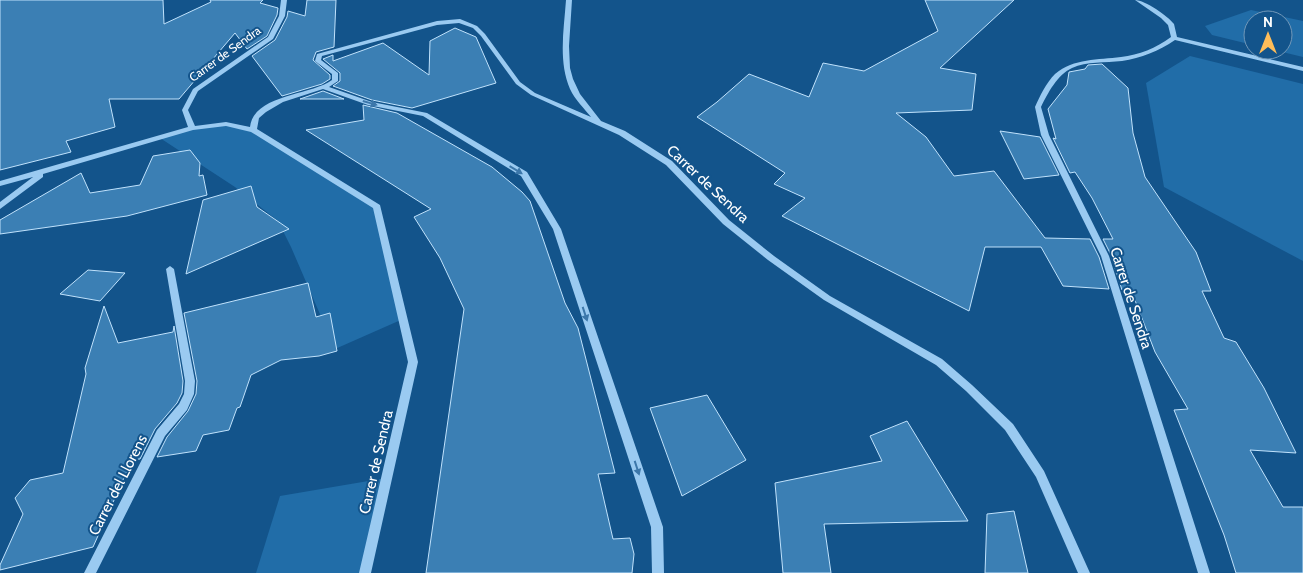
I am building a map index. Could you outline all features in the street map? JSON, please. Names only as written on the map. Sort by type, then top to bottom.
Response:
[{"type":"street","name":"Carrer de Sendra","points":[[192,128],[185,110],[195,90],[270,38],[282,16],[284,0]]},
{"type":"street","points":[[568,0],[565,60],[570,80],[575,92],[600,123]]},
{"type":"street","points":[[1138,0],[1163,17],[1171,26],[1174,38],[1303,69]]},
{"type":"street","name":"Carrer de Sendra","points":[[324,87],[331,84],[336,77],[318,61],[319,55],[437,23],[460,21],[474,27],[483,35],[518,83],[533,94],[622,133],[669,163],[726,222],[771,258],[827,298],[938,362],[969,388],[1009,427],[1040,474],[1084,573]]},
{"type":"street","name":"Carrer de Sendra","points":[[1174,38],[1161,47],[1144,54],[1122,59],[1093,61],[1069,67],[1056,77],[1038,106],[1045,136],[1105,256],[1204,573]]},
{"type":"street","points":[[253,130],[254,121],[258,114],[269,106],[324,87],[370,104],[425,114],[524,174],[557,229],[657,527],[658,573]]},
{"type":"street","name":"Carrer de Sendra","points":[[0,184],[192,128],[226,124],[253,130],[377,207],[413,362],[364,573]]},
{"type":"street","points":[[0,206],[44,172]]},
{"type":"street","name":"Carrer del Llorens","points":[[90,573],[161,433],[179,413],[189,394],[190,381],[170,269]]},
{"type":"shaded area","points":[[1243,13],[1243,43],[1212,35],[1205,26]]},
{"type":"shaded area","points":[[1293,19],[1303,21],[1303,57],[1293,55]]},
{"type":"shaded area","points":[[1190,56],[1303,84],[1303,261],[1164,187],[1146,83]]},
{"type":"shaded area","points":[[226,124],[253,130],[377,207],[403,319],[335,349],[278,221],[235,187],[160,138],[192,128]]},
{"type":"shaded area","points":[[386,478],[365,573],[256,573],[280,496]]},
{"type":"building","points":[[0,0],[163,0],[164,24],[211,2],[210,0],[263,0],[260,3],[278,8],[277,15],[267,36],[247,49],[235,33],[179,99],[109,99],[115,127],[66,141],[71,152],[0,170]]},
{"type":"building","points":[[307,0],[336,0],[334,47],[316,52],[313,60],[330,75],[330,79],[322,84],[282,96],[252,56],[275,40],[287,17],[288,11],[305,16]]},
{"type":"building","points":[[925,0],[1014,0],[940,68],[976,74],[972,110],[896,113],[926,137],[954,176],[994,171],[1045,238],[1090,239],[1099,257],[1109,289],[1063,286],[1041,247],[985,247],[969,311],[782,216],[805,198],[774,184],[785,173],[697,117],[749,74],[809,97],[823,63],[864,71],[938,31]]},
{"type":"building","points":[[455,28],[476,37],[496,83],[412,108],[372,100],[333,86],[340,81],[340,73],[323,59],[333,55],[333,61],[383,43],[429,75],[430,41]]},
{"type":"building","points":[[1102,64],[1128,88],[1133,133],[1145,177],[1196,252],[1211,291],[1202,291],[1224,338],[1236,342],[1264,388],[1296,453],[1250,450],[1283,507],[1303,507],[1303,573],[1236,573],[1224,535],[1174,410],[1188,409],[1155,352],[1131,290],[1122,290],[1111,255],[1103,239],[1113,239],[1092,198],[1075,172],[1070,173],[1053,138],[1056,139],[1048,109],[1067,85],[1069,72],[1085,69],[1088,65]]},
{"type":"building","points":[[323,91],[344,99],[300,99]]},
{"type":"building","points":[[363,105],[397,113],[492,167],[530,201],[565,303],[578,328],[615,473],[598,474],[613,539],[630,538],[634,554],[632,573],[426,573],[464,309],[440,258],[414,217],[431,209],[306,130],[364,120]]},
{"type":"building","points":[[1000,131],[1040,137],[1059,175],[1024,179]]},
{"type":"building","points":[[190,150],[200,163],[199,176],[203,175],[207,195],[127,216],[0,234],[0,220],[81,173],[90,193],[140,185],[153,156]]},
{"type":"building","points":[[251,186],[257,207],[289,229],[186,274],[203,200]]},
{"type":"building","points":[[88,270],[125,273],[100,301],[60,294]]},
{"type":"building","points":[[308,283],[316,317],[330,313],[337,351],[319,356],[281,360],[251,375],[240,407],[237,408],[229,430],[203,435],[196,451],[157,457],[167,437],[188,411],[196,394],[197,381],[184,313]]},
{"type":"building","points":[[104,306],[118,343],[173,332],[174,326],[183,381],[182,393],[177,403],[155,429],[140,459],[132,460],[93,547],[0,570],[0,565],[23,514],[15,498],[30,480],[63,473],[86,374],[85,368]]},
{"type":"building","points":[[707,395],[746,460],[682,496],[650,408]]},
{"type":"building","points":[[907,421],[968,521],[824,524],[831,573],[783,573],[775,483],[882,461],[870,436]]},
{"type":"building","points":[[1014,511],[1028,573],[985,573],[987,514]]}]
